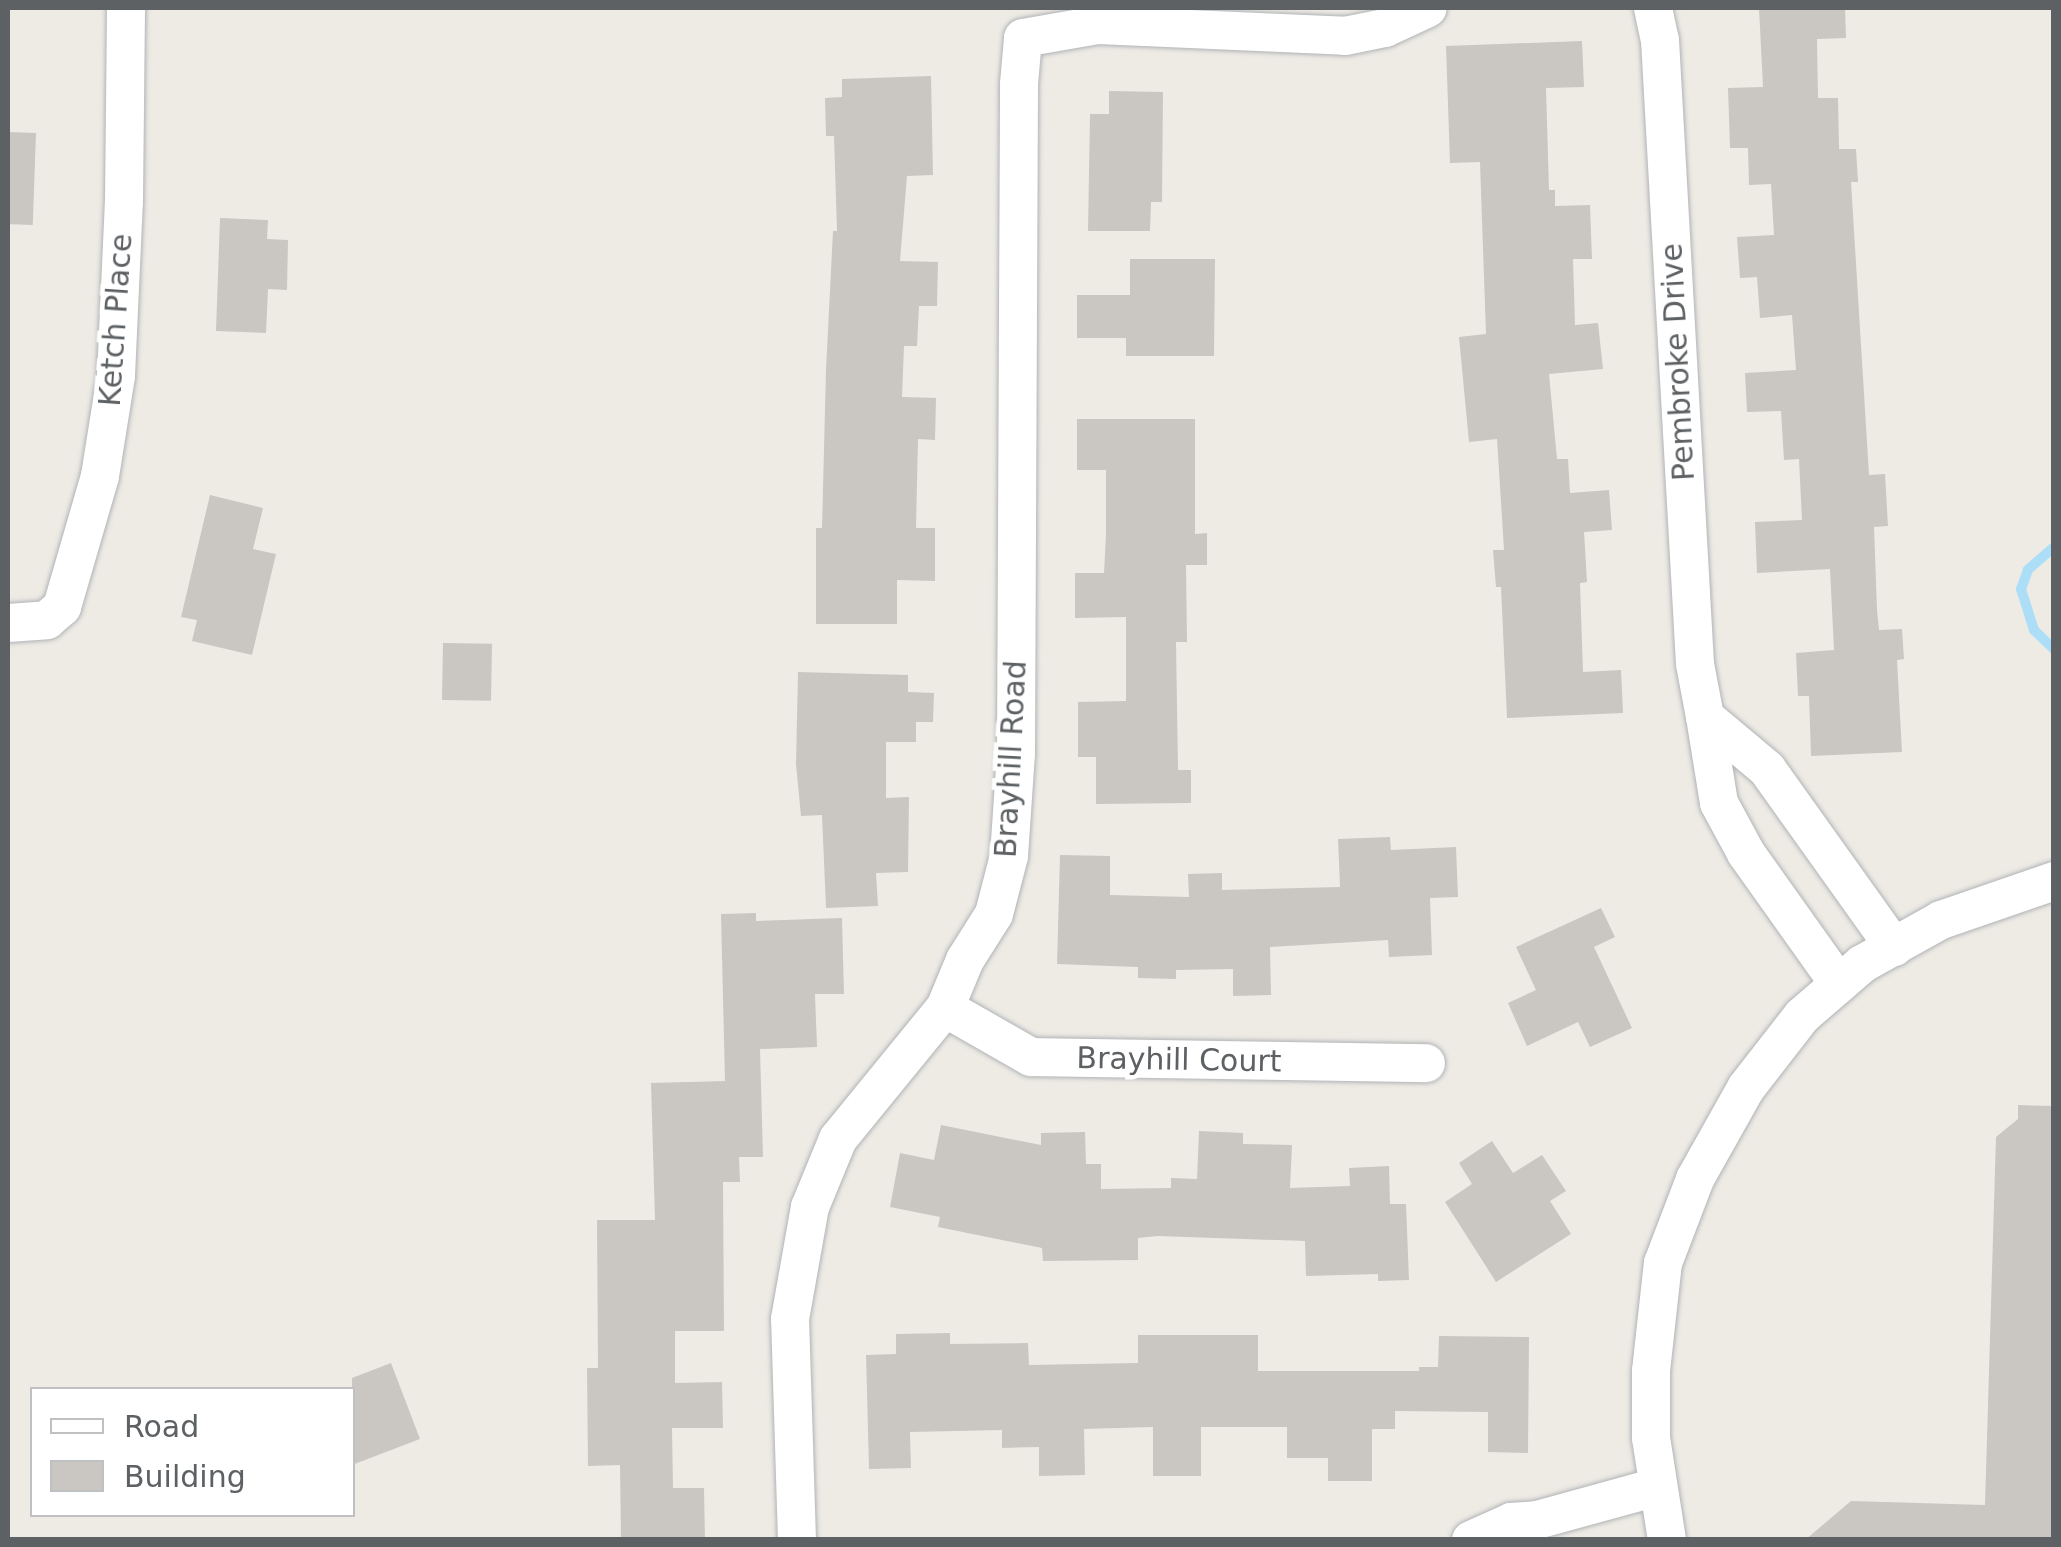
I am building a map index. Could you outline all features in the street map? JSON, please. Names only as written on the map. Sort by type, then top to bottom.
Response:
[{"type":"street","name":"Ketch Place","points":[[8,623],[47,620],[62,607],[73,580],[100,476],[116,376],[124,202],[126,8]]},
{"type":"street","name":"Brayhill Road","points":[[797,1540],[790,1319],[810,1207],[838,1139],[945,1008],[965,960],[994,914],[1008,856],[1016,754],[1019,84],[1023,38],[1098,26],[1346,36],[1385,28],[1428,8]]},
{"type":"street","name":"Pembroke Drive","points":[[1653,8],[1660,40],[1695,664],[1719,803],[1746,853],[1839,984]]},
{"type":"street","points":[[1705,717],[1766,769],[1894,947]]},
{"type":"street","points":[[1746,853],[1798,815]]},
{"type":"street","points":[[1667,1540],[1657,1487],[1651,1370],[1663,1263],[1695,1179],[1746,1088],[1802,1016],[1862,964],[1941,920],[2054,881]]},
{"type":"street","name":"Brayhill Court","points":[[945,1008],[1031,1057],[1426,1063]]},
{"type":"street","points":[[1471,1540],[1511,1522],[1539,1530],[1657,1487]]},
{"type":"building","points":[[1759,8],[1845,8],[1846,38],[1817,39],[1818,98],[1838,98],[1839,149],[1856,149],[1858,182],[1851,182],[1869,475],[1885,474],[1888,526],[1874,527],[1877,610],[1879,630],[1902,629],[1904,659],[1897,660],[1902,752],[1811,756],[1809,696],[1798,696],[1796,653],[1834,650],[1830,569],[1757,573],[1755,522],[1802,520],[1799,459],[1784,460],[1781,411],[1747,412],[1745,373],[1796,370],[1792,315],[1760,318],[1757,277],[1740,278],[1737,237],[1774,235],[1771,184],[1749,185],[1748,148],[1730,148],[1728,88],[1763,87]]},
{"type":"building","points":[[1582,41],[1584,87],[1546,88],[1549,190],[1555,190],[1555,206],[1590,205],[1592,259],[1573,259],[1575,325],[1598,323],[1603,369],[1549,374],[1557,459],[1568,459],[1570,493],[1609,490],[1612,530],[1584,532],[1587,582],[1580,583],[1583,672],[1621,670],[1623,713],[1507,718],[1501,587],[1496,587],[1493,550],[1504,550],[1497,439],[1469,442],[1459,337],[1486,334],[1480,162],[1450,163],[1446,46]]},
{"type":"building","points":[[931,76],[933,175],[907,176],[900,261],[938,262],[937,306],[919,306],[917,346],[904,346],[902,397],[936,398],[935,440],[918,439],[916,528],[935,528],[935,581],[897,580],[897,624],[816,624],[816,528],[822,528],[833,231],[837,231],[834,136],[826,136],[825,98],[842,97],[842,79]]},
{"type":"building","points":[[1109,91],[1163,92],[1162,202],[1151,202],[1150,231],[1088,231],[1090,114],[1109,114]]},
{"type":"building","points":[[8,132],[36,133],[33,225],[8,224]]},
{"type":"building","points":[[220,218],[268,220],[267,239],[288,240],[287,290],[268,289],[266,333],[216,331]]},
{"type":"building","points":[[1130,259],[1215,259],[1214,356],[1126,356],[1126,338],[1077,338],[1077,295],[1130,295]]},
{"type":"building","points":[[1077,419],[1195,419],[1195,534],[1207,533],[1207,565],[1186,565],[1187,642],[1176,642],[1178,770],[1191,770],[1191,803],[1096,804],[1096,757],[1078,757],[1078,702],[1126,701],[1126,617],[1075,618],[1075,573],[1104,573],[1106,534],[1106,470],[1077,470]]},
{"type":"building","points":[[210,495],[263,508],[253,549],[276,554],[252,655],[192,641],[197,620],[181,617]]},
{"type":"building","points":[[443,643],[492,644],[491,701],[442,700]]},
{"type":"building","points":[[798,672],[908,675],[908,692],[934,693],[933,722],[916,722],[916,742],[886,742],[886,798],[909,797],[908,872],[876,873],[878,906],[826,908],[822,815],[801,816],[796,764]]},
{"type":"building","points":[[1390,837],[1391,850],[1456,847],[1458,897],[1430,898],[1432,955],[1389,957],[1388,940],[1270,947],[1271,995],[1233,996],[1233,969],[1176,970],[1176,979],[1138,978],[1138,967],[1057,964],[1060,855],[1110,856],[1110,895],[1189,897],[1188,874],[1222,873],[1222,890],[1340,887],[1338,839]]},
{"type":"building","points":[[1601,908],[1615,937],[1594,947],[1632,1028],[1590,1047],[1578,1022],[1527,1046],[1508,1003],[1536,990],[1516,947]]},
{"type":"building","points":[[756,913],[756,921],[842,918],[844,994],[815,994],[817,1047],[760,1049],[763,1157],[739,1157],[740,1182],[723,1182],[724,1331],[675,1331],[675,1383],[722,1382],[723,1428],[672,1428],[673,1488],[704,1488],[705,1540],[621,1540],[620,1465],[588,1466],[587,1368],[598,1368],[597,1220],[655,1220],[651,1083],[725,1081],[721,914]]},
{"type":"building","points":[[2018,1105],[2054,1106],[2054,1540],[1805,1540],[1851,1501],[1985,1505],[1996,1137],[2018,1119]]},
{"type":"building","points":[[941,1125],[1041,1145],[1041,1133],[1085,1132],[1086,1164],[1101,1164],[1101,1189],[1171,1188],[1171,1178],[1197,1179],[1199,1131],[1243,1133],[1243,1144],[1292,1145],[1290,1188],[1350,1186],[1349,1168],[1389,1166],[1390,1204],[1406,1204],[1409,1280],[1378,1281],[1378,1274],[1306,1276],[1305,1241],[1158,1236],[1138,1238],[1138,1260],[1043,1261],[1042,1248],[938,1227],[940,1217],[890,1207],[900,1153],[934,1160]]},
{"type":"building","points":[[1492,1141],[1513,1173],[1542,1155],[1566,1191],[1550,1201],[1571,1234],[1496,1282],[1445,1202],[1472,1184],[1459,1163]]},
{"type":"building","points":[[950,1333],[950,1344],[1028,1343],[1029,1365],[1138,1363],[1138,1335],[1258,1335],[1258,1371],[1419,1371],[1419,1367],[1438,1367],[1439,1336],[1529,1337],[1528,1453],[1488,1452],[1488,1412],[1395,1411],[1395,1429],[1372,1429],[1372,1481],[1328,1481],[1328,1458],[1287,1458],[1287,1427],[1201,1427],[1201,1476],[1153,1476],[1153,1427],[1084,1429],[1085,1475],[1039,1476],[1039,1447],[1002,1448],[1002,1430],[910,1432],[911,1468],[869,1469],[866,1355],[896,1354],[896,1334]]},
{"type":"building","points":[[391,1363],[420,1439],[355,1464],[352,1378]]},
{"type":"waterway","points":[[2054,547],[2028,570],[2021,589],[2034,630],[2054,649]]}]
